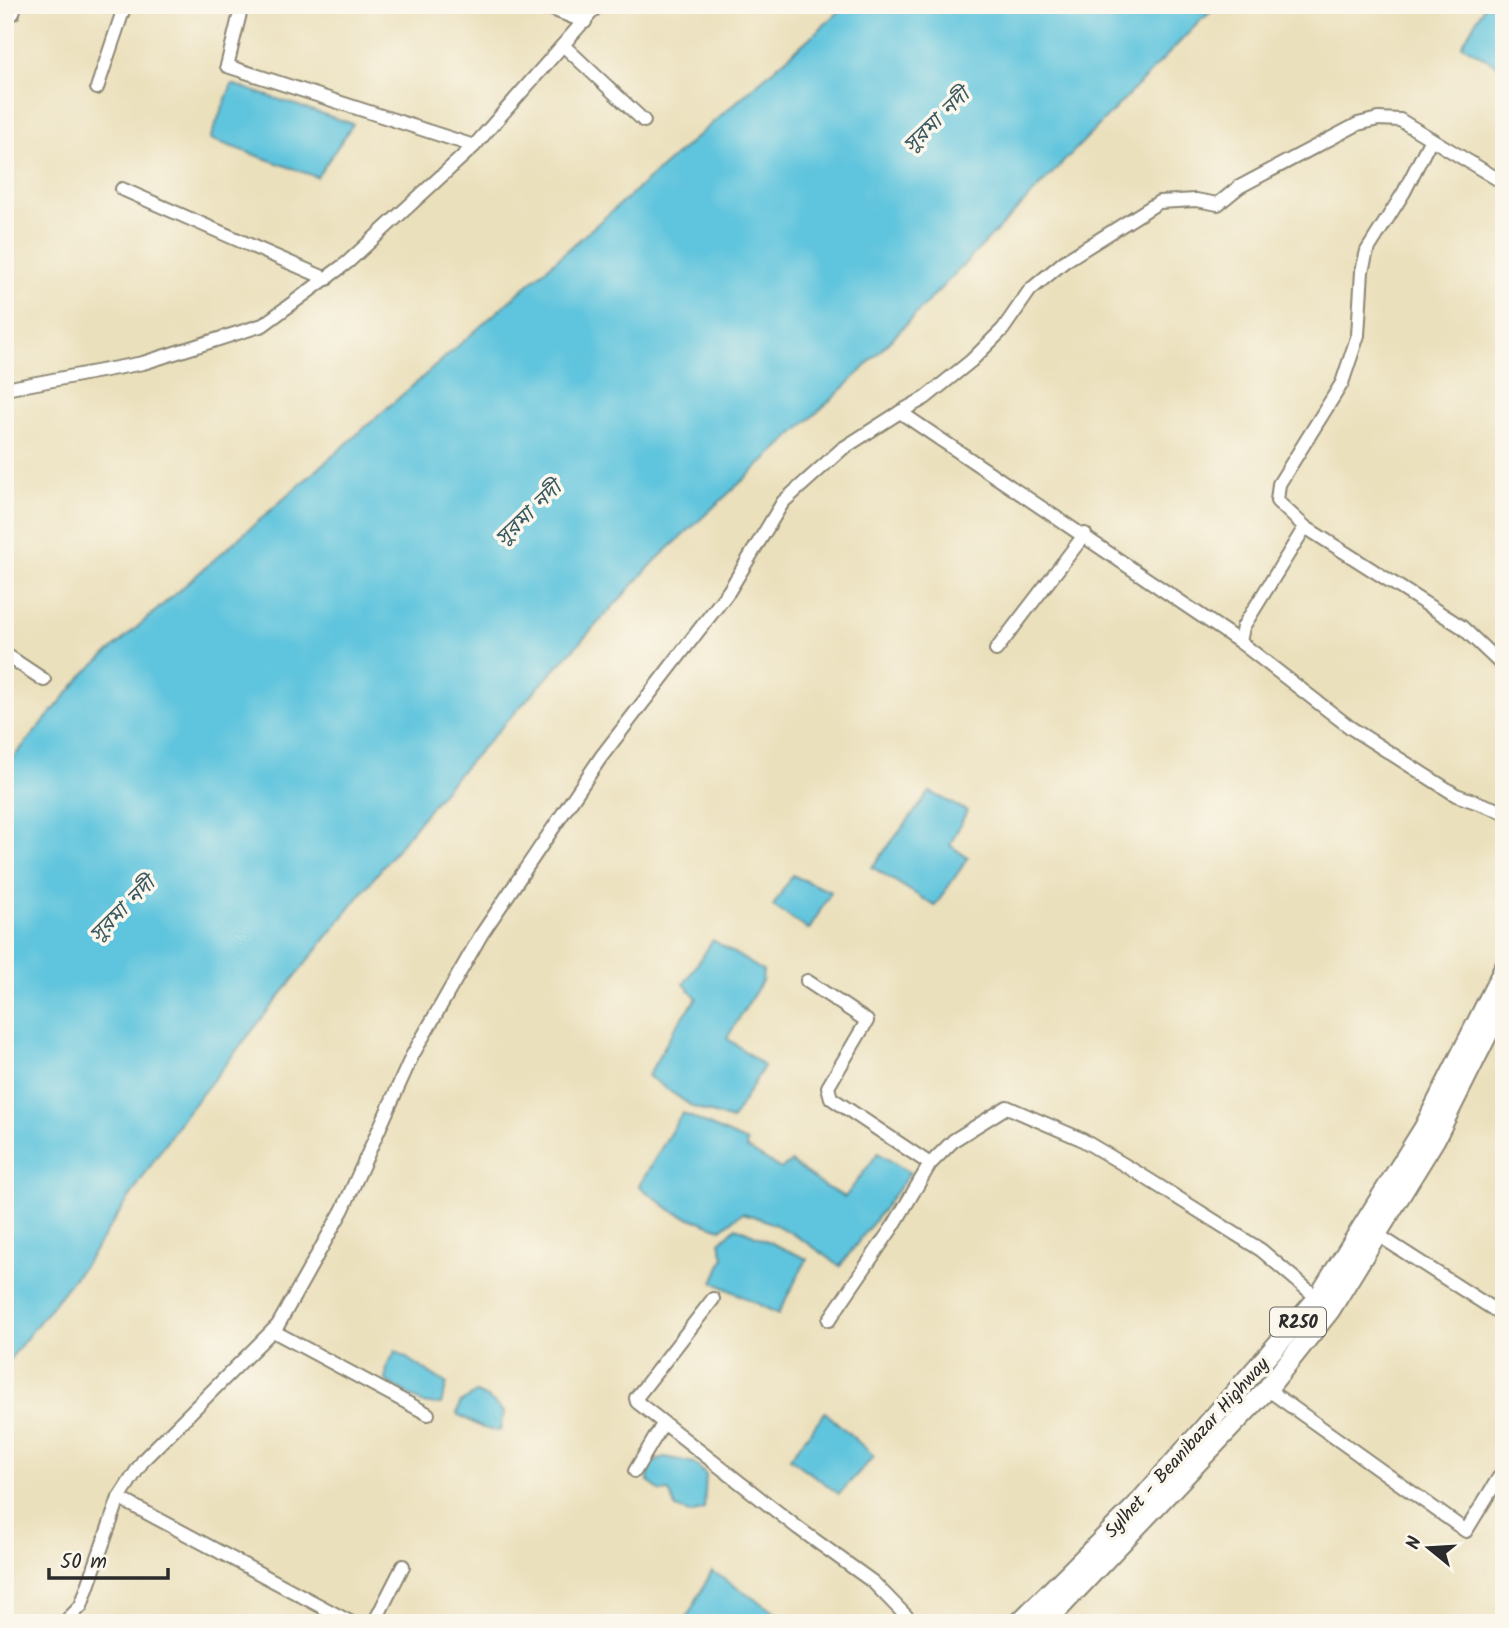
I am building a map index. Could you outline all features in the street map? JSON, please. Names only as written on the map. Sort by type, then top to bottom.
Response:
[{"type":"main road","name":"Sylhet - Beanibazar Highway","points":[[1019,1623],[1135,1507],[1324,1304],[1424,1128],[1504,969]]},
{"type":"main road","name":"Sylhet - Beanibazar Highway","points":[[1045,1623],[1267,1389],[1324,1304],[1378,1235],[1435,1139],[1504,1001]]},
{"type":"street","points":[[97,88],[125,5]]},
{"type":"street","points":[[242,5],[227,66],[474,146]]},
{"type":"street","points":[[542,5],[585,22]]},
{"type":"street","points":[[5,389],[143,363],[263,325],[327,279],[474,146],[598,5]]},
{"type":"street","points":[[564,46],[644,121]]},
{"type":"street","points":[[64,1623],[84,1597],[119,1498],[144,1459],[273,1331],[343,1209],[412,1056],[481,935],[601,757],[729,591],[783,502],[842,449],[925,398],[971,361],[1003,329],[1030,290],[1065,261],[1159,202],[1196,200],[1218,204],[1239,187],[1358,124],[1378,119],[1400,120],[1504,183]]},
{"type":"street","points":[[1431,139],[1404,192],[1367,251],[1362,271],[1358,335],[1342,383],[1279,484],[1278,501],[1305,527],[1462,627],[1504,667]]},
{"type":"street","points":[[122,190],[327,279]]},
{"type":"street","points":[[900,412],[1085,534],[1240,642],[1351,728],[1456,795],[1504,812]]},
{"type":"street","points":[[1240,642],[1243,626],[1305,527]]},
{"type":"street","points":[[996,650],[1085,534]]},
{"type":"street","points":[[5,654],[44,680]]},
{"type":"street","points":[[807,981],[867,1021],[828,1087],[831,1098],[930,1164]]},
{"type":"street","points":[[829,1320],[894,1225],[930,1164],[954,1140],[1007,1107],[1081,1139],[1138,1173],[1261,1250],[1324,1304]]},
{"type":"street","points":[[1378,1235],[1504,1316]]},
{"type":"street","points":[[713,1299],[636,1398],[640,1406],[873,1582],[913,1623]]},
{"type":"street","points":[[273,1331],[428,1414]]},
{"type":"street","points":[[1267,1389],[1466,1531],[1504,1469]]},
{"type":"street","points":[[635,1471],[663,1424]]},
{"type":"street","points":[[119,1498],[352,1623]]},
{"type":"street","points":[[374,1623],[403,1566]]},
{"type":"water","name":"সুরমা নদী","points":[[847,5],[1220,5],[1201,20],[848,384],[656,560],[448,785],[181,1120],[88,1260],[5,1365],[5,767],[85,673]]},
{"type":"water","points":[[1485,5],[1504,5],[1504,69],[1462,45]]},
{"type":"water","points":[[232,84],[353,124],[317,177],[210,139]]},
{"type":"water","points":[[930,792],[967,811],[950,845],[968,858],[935,906],[872,867]]},
{"type":"water","points":[[792,875],[831,892],[809,930],[773,906]]},
{"type":"water","points":[[713,940],[763,971],[762,981],[727,1038],[764,1066],[732,1120],[693,1107],[648,1076],[676,1026],[697,998],[684,984]]},
{"type":"water","points":[[682,1113],[747,1142],[746,1148],[781,1169],[791,1162],[825,1187],[845,1197],[878,1153],[910,1173],[840,1266],[794,1235],[769,1222],[742,1213],[721,1229],[674,1212],[639,1186]]},
{"type":"water","points":[[736,1227],[807,1259],[778,1314],[713,1282],[724,1257],[720,1242]]},
{"type":"water","points":[[396,1351],[447,1384],[441,1404],[424,1404],[386,1381],[387,1366]]},
{"type":"water","points":[[476,1393],[488,1398],[504,1412],[500,1431],[483,1428],[457,1414],[460,1403]]},
{"type":"water","points":[[825,1412],[874,1456],[839,1494],[790,1458]]},
{"type":"water","points":[[665,1457],[694,1463],[706,1475],[704,1509],[692,1514],[676,1508],[669,1491],[661,1492],[648,1481],[649,1465]]},
{"type":"water","points":[[712,1571],[779,1615],[774,1623],[684,1623]]}]
